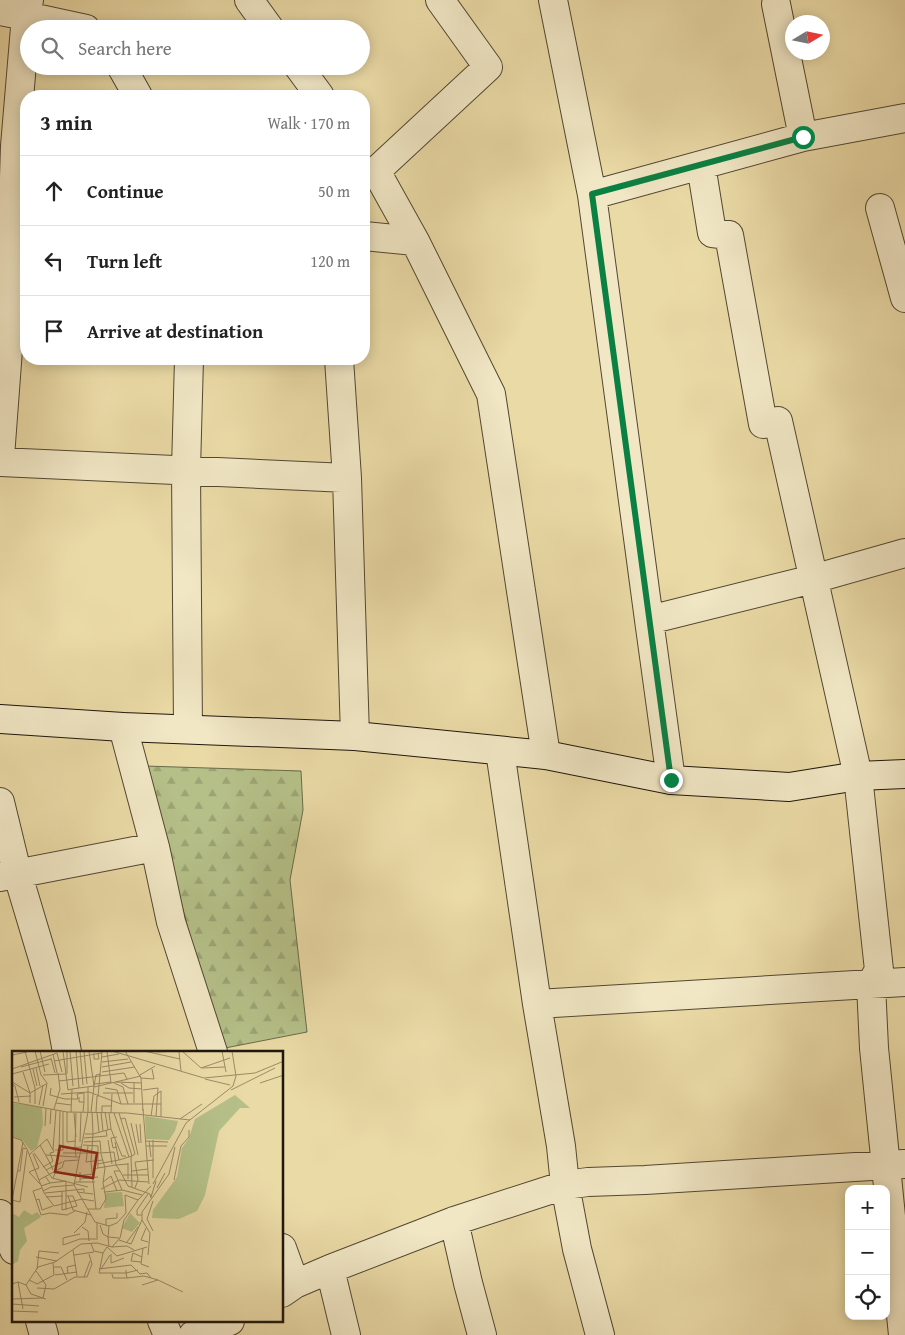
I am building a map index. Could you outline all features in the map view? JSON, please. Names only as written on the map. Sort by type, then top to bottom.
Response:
[{"type":"street","points":[[249,0],[263,20]]},
{"type":"street","points":[[440,0],[488,67],[370,163],[415,241],[491,394],[546,755]]},
{"type":"street","points":[[553,0],[592,194],[671,780]]},
{"type":"street","points":[[782,1],[803,137]]},
{"type":"street","points":[[0,457],[18,337],[14,145],[18,9],[55,20]]},
{"type":"street","points":[[127,75],[135,90]]},
{"type":"street","points":[[305,75],[316,90]]},
{"type":"street","points":[[592,194],[803,137],[905,118]]},
{"type":"street","points":[[701,165],[712,234],[729,235],[763,424],[778,421],[858,776],[880,970],[871,984],[874,1048],[896,1164],[903,1335]]},
{"type":"street","points":[[880,208],[905,298]]},
{"type":"street","points":[[370,237],[415,241]]},
{"type":"street","points":[[188,729],[186,469],[189,365]]},
{"type":"street","points":[[338,365],[347,478],[355,736]]},
{"type":"street","points":[[0,462],[186,469],[347,478]]},
{"type":"street","points":[[649,620],[905,554]]},
{"type":"street","points":[[0,719],[123,728],[355,736],[546,755],[671,780],[789,788],[858,776],[905,774]]},
{"type":"street","points":[[123,728],[154,847],[171,922],[213,1051]]},
{"type":"street","points":[[500,751],[537,1004],[561,1146],[564,1185],[581,1267],[600,1335]]},
{"type":"street","points":[[0,802],[9,874],[62,1019],[67,1051]]},
{"type":"street","points":[[9,874],[154,847]]},
{"type":"street","points":[[537,1004],[905,982]]},
{"type":"street","points":[[284,1259],[289,1288],[330,1269],[454,1221],[564,1185],[896,1164]]},
{"type":"street","points":[[0,1214],[12,1245]]},
{"type":"street","points":[[454,1221],[482,1335]]},
{"type":"street","points":[[330,1269],[346,1335]]},
{"type":"street","points":[[40,1322],[44,1335]]},
{"type":"street","points":[[162,1322],[168,1335]]},
{"type":"street","points":[[192,1335],[227,1322]]},
{"type":"green space","points":[[145,766],[301,771],[303,810],[290,880],[307,1032],[220,1049]]},
{"type":"route","points":[[671,780],[592,194],[803,137]]}]
